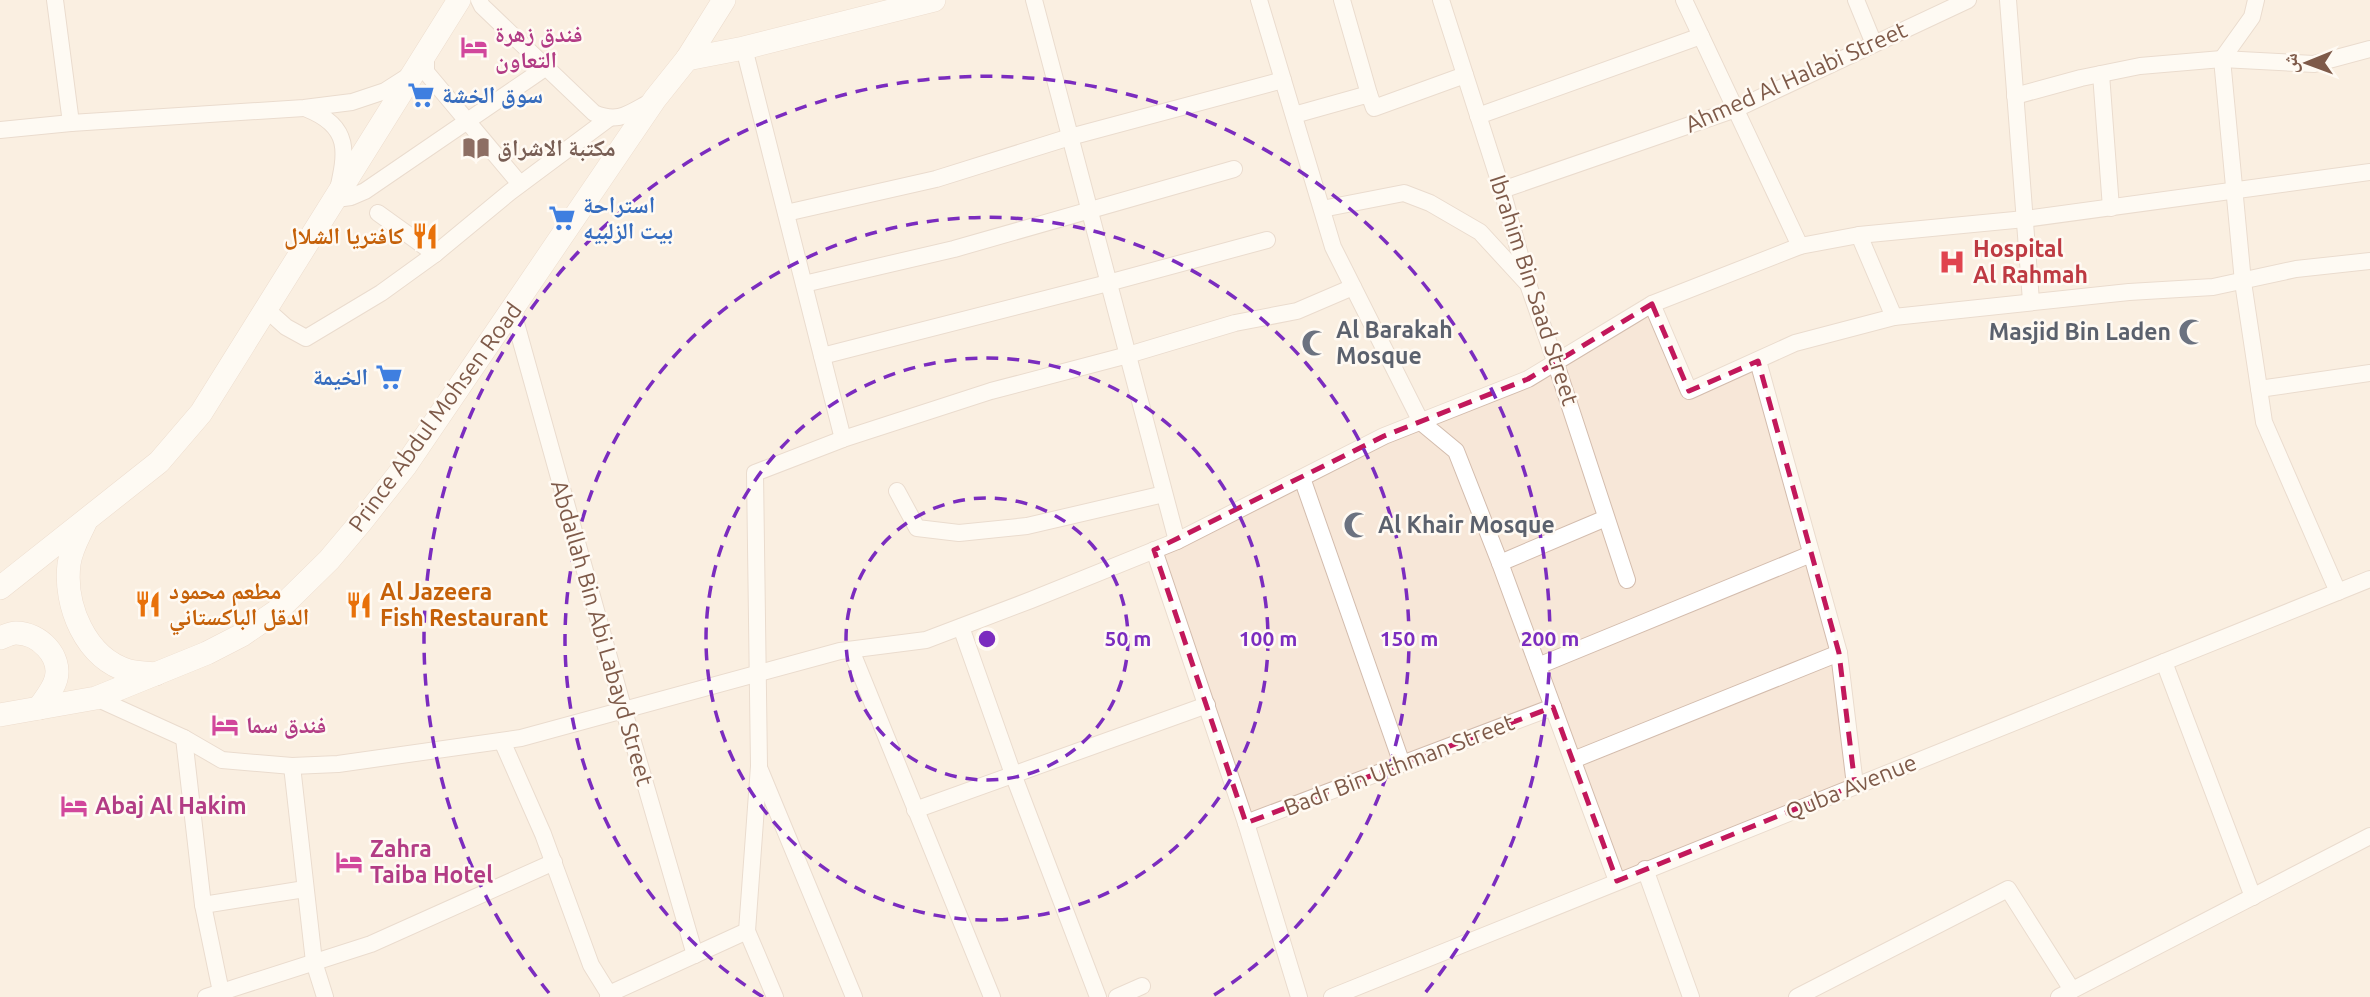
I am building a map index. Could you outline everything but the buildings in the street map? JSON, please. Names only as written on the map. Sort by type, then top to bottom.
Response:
[{"type":"main road","points":[[0,589],[159,462],[201,413],[459,0]]},
{"type":"main road","name":"Prince Abdul Mohsen Road","points":[[0,715],[96,698],[207,653],[242,635],[277,611],[362,522],[406,465],[655,99],[687,59],[724,0]]},
{"type":"main road","points":[[687,59],[744,48],[934,0]]},
{"type":"main road","points":[[89,517],[76,541],[69,562],[69,589],[75,617],[90,642],[104,656],[129,671],[158,674]]},
{"type":"main road","points":[[0,638],[16,633],[26,635],[37,639],[52,653],[57,667],[56,679],[39,708]]},
{"type":"street","points":[[55,0],[71,123]]},
{"type":"street","points":[[479,0],[545,68],[594,113],[608,120]]},
{"type":"street","points":[[1034,0],[1177,541]]},
{"type":"street","points":[[1259,0],[1333,247],[1421,422],[1456,450],[1617,881]]},
{"type":"street","points":[[1342,0],[1374,108],[1465,75]]},
{"type":"street","name":"Ibrahim Bin Saad Street","points":[[1441,0],[1502,190],[1528,284],[1627,580]]},
{"type":"street","points":[[1684,0],[1800,246]]},
{"type":"street","points":[[1856,0],[1874,44]]},
{"type":"street","name":"Ahmed Al Halabi Street","points":[[1502,190],[1736,109],[1968,0]]},
{"type":"street","points":[[2008,0],[2031,301]]},
{"type":"street","points":[[2256,0],[2252,17],[2222,59],[2243,282],[2263,422],[2338,592]]},
{"type":"street","points":[[1478,116],[1701,36]]},
{"type":"street","points":[[744,48],[843,439]]},
{"type":"street","points":[[2015,96],[2140,66],[2222,59],[2314,64],[2370,49]]},
{"type":"street","points":[[0,130],[304,108],[352,102],[385,90],[421,62],[426,72],[520,184]]},
{"type":"street","points":[[304,108],[324,116],[339,133],[345,158],[336,199],[351,197],[365,191],[545,68]]},
{"type":"street","points":[[2101,74],[2111,208]]},
{"type":"street","points":[[786,213],[936,179],[1070,137],[1283,80]]},
{"type":"street","points":[[1294,115],[1369,94]]},
{"type":"street","points":[[266,309],[286,327],[306,338],[381,293],[435,254],[520,184],[608,120],[622,117],[655,99]]},
{"type":"street","points":[[804,284],[954,249],[1234,169]]},
{"type":"street","points":[[96,698],[184,737],[222,760],[292,766],[338,764],[502,741],[851,650],[926,640],[961,627],[1177,541],[1384,436],[1528,379],[1652,304],[1800,246],[1859,235],[2025,219],[2370,172]]},
{"type":"street","points":[[1322,209],[1404,193],[1430,203],[1480,232],[1528,284]]},
{"type":"street","points":[[378,213],[435,254]]},
{"type":"street","points":[[1859,235],[1894,317]]},
{"type":"street","points":[[822,356],[1267,240]]},
{"type":"street","points":[[1652,304],[1689,391],[1795,343],[1894,317],[2129,292],[2213,288],[2296,269],[2370,261]]},
{"type":"street","points":[[775,997],[747,932],[758,766],[755,473],[843,439],[991,391],[1128,355],[1235,323],[1297,311],[1353,287]]},
{"type":"street","name":"Abdallah Bin Abi Labayd Street","points":[[512,309],[695,955]]},
{"type":"street","points":[[1758,361],[1839,653],[1855,785]]},
{"type":"street","points":[[2259,389],[2370,373]]},
{"type":"street","points":[[1303,478],[1402,764]]},
{"type":"street","points":[[897,491],[917,528],[959,533],[1027,527],[1164,494]]},
{"type":"street","points":[[1500,563],[1606,517]]},
{"type":"street","points":[[1154,550],[1207,705],[1299,997]]},
{"type":"street","points":[[1538,666],[1811,554]]},
{"type":"street","name":"Quba Avenue","points":[[1332,997],[2370,579]]},
{"type":"street","points":[[961,627],[1013,774],[1098,997]]},
{"type":"street","points":[[851,650],[992,997]]},
{"type":"street","points":[[1573,760],[1839,653]]},
{"type":"street","points":[[2164,662],[2253,897]]},
{"type":"street","points":[[915,810],[1207,705]]},
{"type":"street","name":"Badr Bin Uthman Street","points":[[1245,823],[1553,707]]},
{"type":"street","points":[[184,737],[213,995],[371,944],[554,862]]},
{"type":"street","points":[[502,741],[554,862],[591,965],[610,996],[747,932]]},
{"type":"street","points":[[292,766],[314,962],[325,997]]},
{"type":"street","points":[[758,766],[854,997]]},
{"type":"street","points":[[1797,997],[2008,889],[2065,994],[2370,836]]},
{"type":"street","points":[[1645,869],[1691,997]]},
{"type":"street","points":[[203,905],[305,890]]},
{"type":"street","points":[[1117,997],[1142,986]]},
{"type":"highlighted area","points":[[1652,304],[1689,391],[1758,361],[1839,653],[1855,785],[1617,881],[1553,707],[1246,823],[1154,550],[1384,436],[1528,379]]},
{"type":"shaded area","points":[[0,0],[2370,0],[2370,997],[0,997]]},
{"type":"place","name":"فندق زهرة التعاون","points":[[474,47]]},
{"type":"place","name":"سوق الخشة","points":[[421,95]]},
{"type":"place","name":"مكتبة الاشراق","points":[[476,148]]},
{"type":"place","name":"استراحة بيت الزلبيه","points":[[562,218]]},
{"type":"place","name":"كافتريا الشلال","points":[[425,236]]},
{"type":"place","name":"Hospital Al Rahmah","points":[[1952,262]]},
{"type":"place","name":"Masjid Bin Laden","points":[[2192,332]]},
{"type":"place","name":"Al Barakah Mosque","points":[[1315,343]]},
{"type":"place","name":"الخيمة","points":[[389,377]]},
{"type":"place","name":"Al Khair Mosque","points":[[1357,525]]},
{"type":"place","name":"مطعم محمود الدقل الباكستاني","points":[[148,604]]},
{"type":"place","name":"Al Jazeera Fish Restaurant","points":[[359,605]]},
{"type":"place","name":"فندق سما","points":[[225,725]]},
{"type":"place","name":"Abaj Al Hakim","points":[[74,806]]},
{"type":"place","name":"Zahra Taiba Hotel","points":[[349,862]]}]
